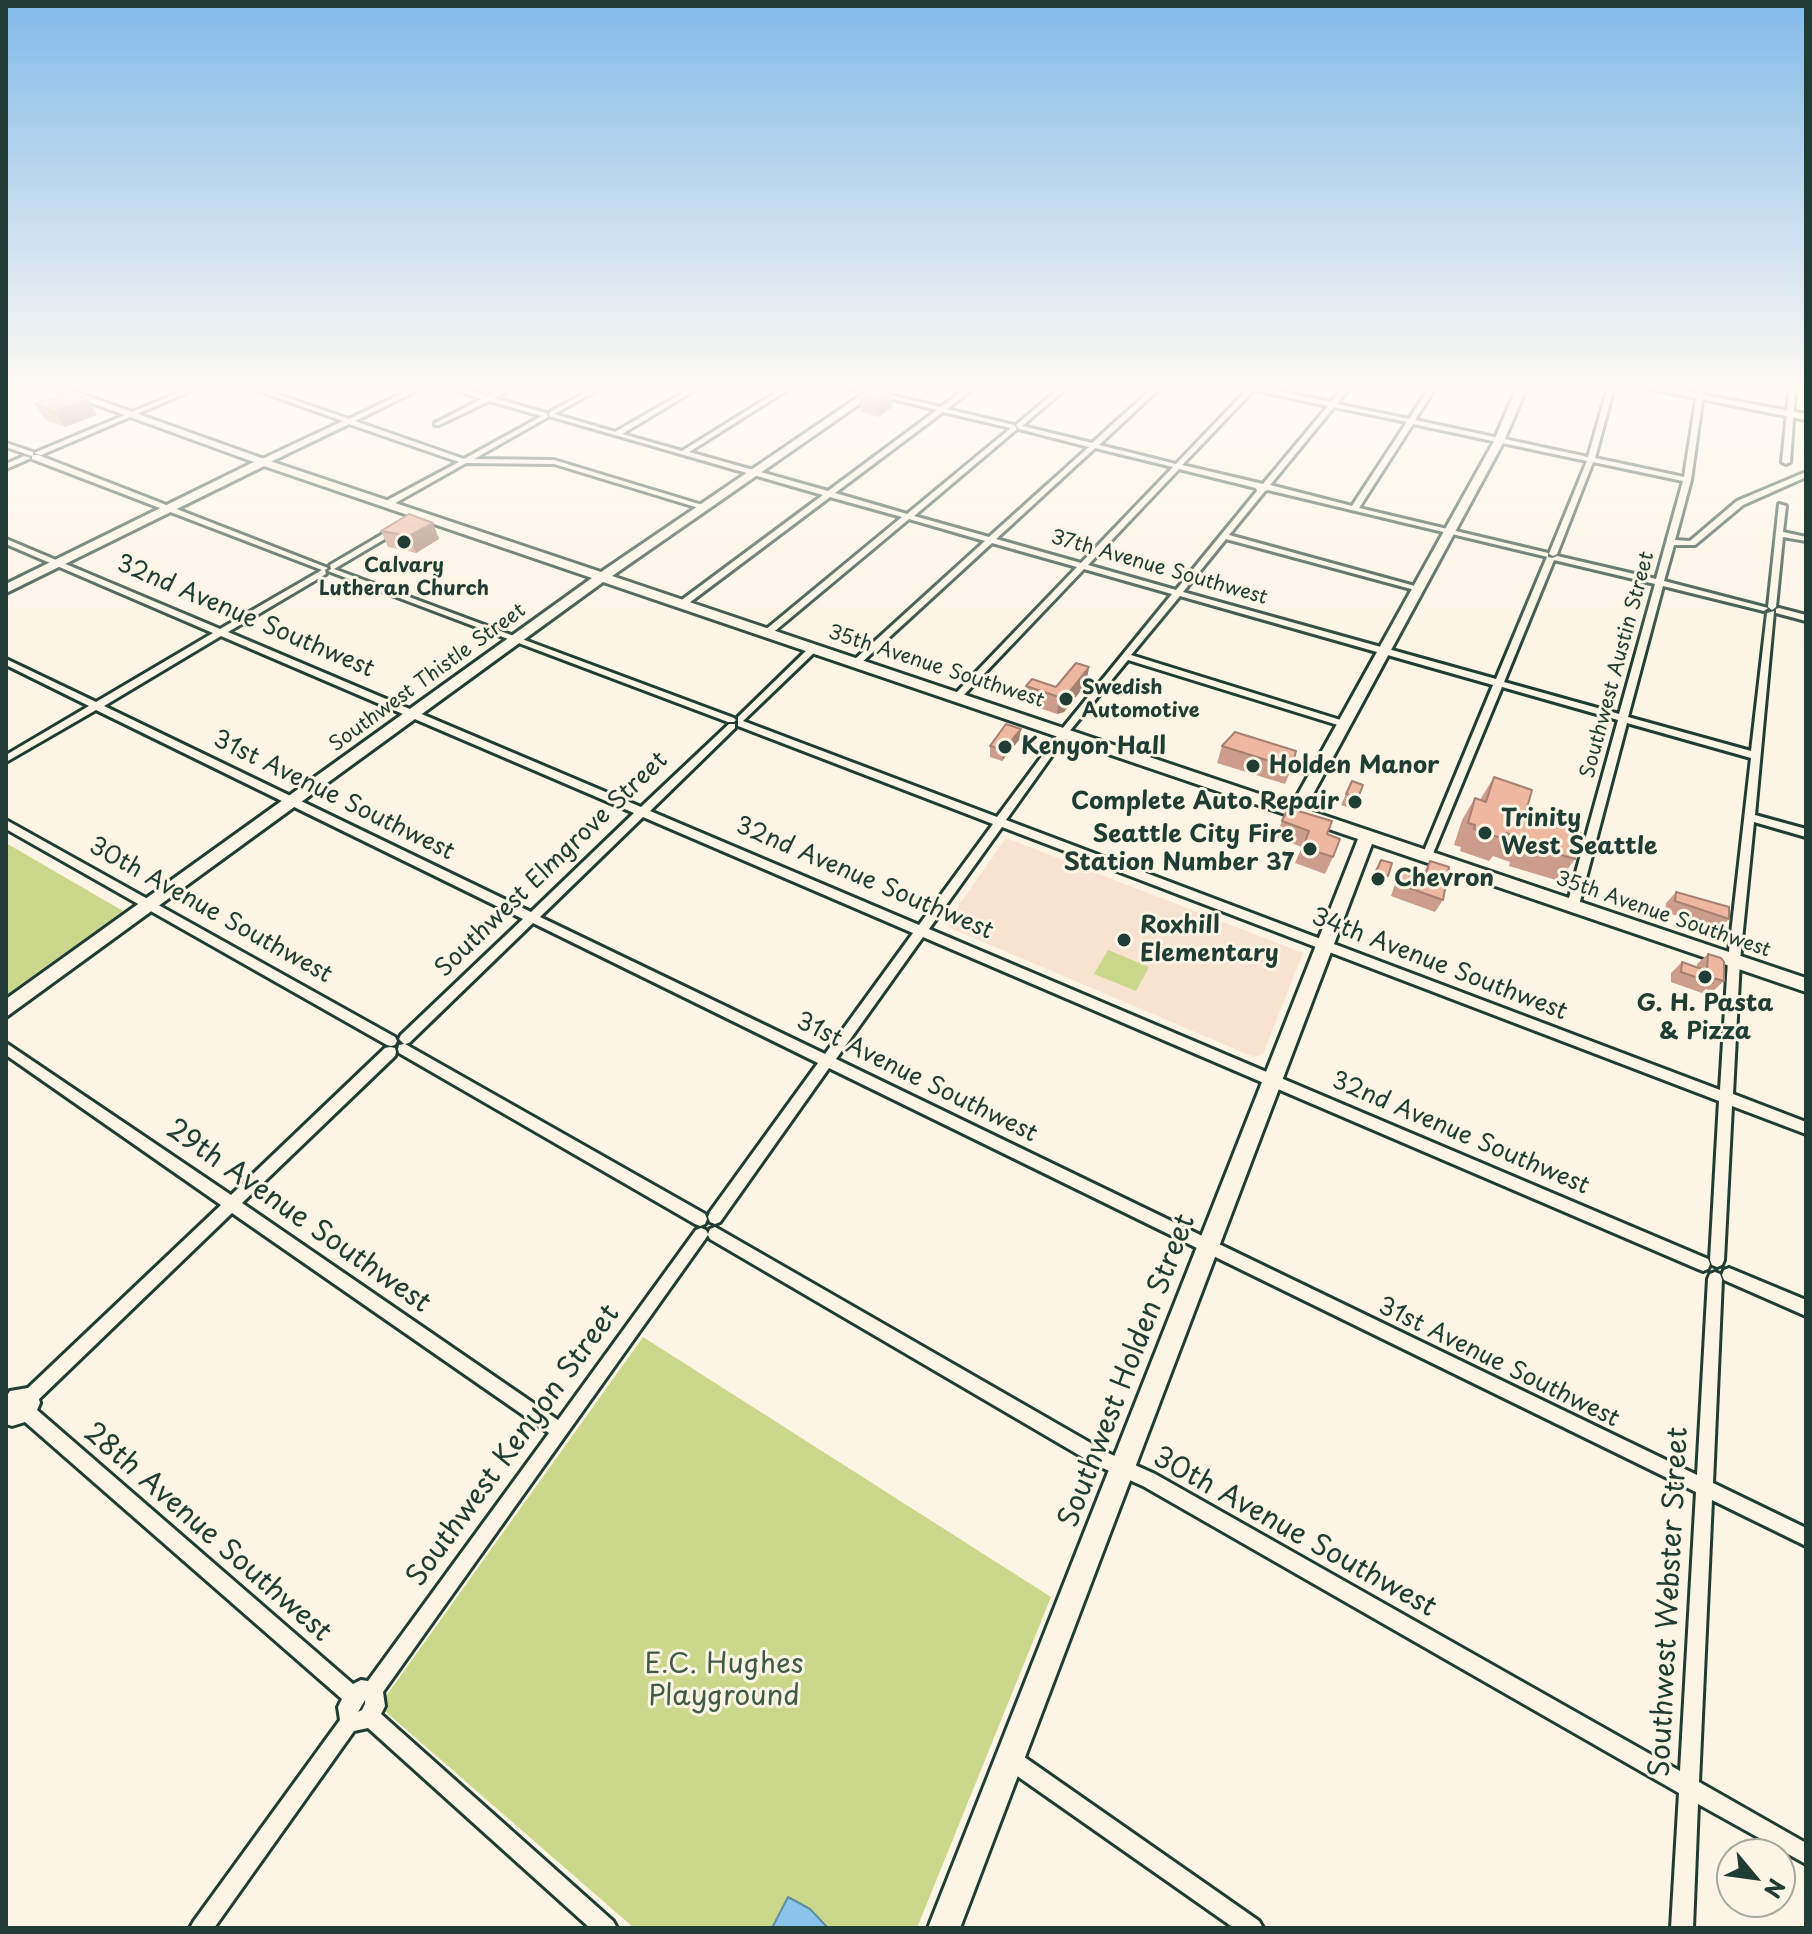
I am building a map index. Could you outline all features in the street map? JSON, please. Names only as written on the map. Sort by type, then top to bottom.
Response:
[{"type":"main road","points":[[6,589],[232,477]]},
{"type":"main road","name":"35th Avenue Southwest","points":[[308,477],[1065,731],[1806,985]]},
{"type":"main road","name":"Southwest Thistle Street","points":[[6,1009],[602,577],[748,477]]},
{"type":"main road","points":[[1296,812],[1479,477]]},
{"type":"main road","name":"Southwest Holden Street","points":[[944,1928],[1367,836]]},
{"type":"street","name":"34th Avenue Southwest","points":[[87,477],[1806,1128]]},
{"type":"street","points":[[387,504],[435,477]]},
{"type":"street","points":[[605,477],[705,507]]},
{"type":"street","name":"37th Avenue Southwest","points":[[769,477],[1756,756]]},
{"type":"street","points":[[682,604],[851,477]]},
{"type":"street","points":[[767,633],[956,477]]},
{"type":"street","points":[[857,662],[1061,477]]},
{"type":"street","points":[[958,696],[1167,477]]},
{"type":"street","points":[[1224,477],[1806,618]]},
{"type":"street","name":"Southwest Kenyon Street","points":[[372,1691],[1065,731],[1272,477]]},
{"type":"street","points":[[1354,509],[1376,477]]},
{"type":"street","points":[[1427,856],[1584,477]]},
{"type":"street","points":[[1674,477],[1687,480]]},
{"type":"street","points":[[1671,542],[1696,541],[1740,503],[1799,477]]},
{"type":"street","name":"Southwest Austin Street","points":[[1573,905],[1687,480]]},
{"type":"street","points":[[1782,506],[1734,960],[1725,1098],[1710,1262],[1706,1273],[1806,1308]]},
{"type":"street","points":[[6,759],[421,515]]},
{"type":"street","points":[[1781,534],[1806,539]]},
{"type":"street","points":[[1224,536],[1418,588]]},
{"type":"street","name":"32nd Avenue Southwest","points":[[6,541],[1271,1080],[1710,1262]]},
{"type":"street","name":"Southwest Elmgrove Street","points":[[13,1408],[231,1205],[814,648]]},
{"type":"street","points":[[1127,657],[1344,724]]},
{"type":"street","name":"31st Avenue Southwest","points":[[6,662],[1806,1537]]},
{"type":"street","points":[[1750,817],[1806,833]]},
{"type":"street","name":"30th Avenue Southwest","points":[[6,824],[398,1045],[1123,1468],[1806,1854]]},
{"type":"street","name":"29th Avenue Southwest","points":[[6,1048],[559,1430]]},
{"type":"street","name":"Southwest Webster Street","points":[[1682,1928],[1703,1487],[1722,1277]]},
{"type":"street","name":"28th Avenue Southwest","points":[[13,1408],[353,1696]]},
{"type":"street","points":[[201,1928],[360,1718],[376,1700],[372,1691],[361,1689],[353,1696],[347,1712],[360,1718],[606,1928]]},
{"type":"street","points":[[1010,1759],[1252,1928]]},
{"type":"shaded area","name":"Roxhill Elementary","points":[[1006,838],[1303,953],[1263,1054],[1254,1057],[948,927],[948,921]]},
{"type":"green space","points":[[6,843],[123,911],[6,995]]},
{"type":"green space","points":[[1108,950],[1149,967],[1136,991],[1094,974]]},
{"type":"green space","name":"E.C. Hughes Playground","points":[[643,1337],[1051,1597],[917,1928],[634,1928],[379,1706]]},
{"type":"water","points":[[788,1897],[810,1909],[828,1928],[772,1928]]},
{"type":"building","points":[[409,514],[433,523],[409,536],[381,531]]},
{"type":"building","points":[[1076,663],[1089,667],[1066,696],[1059,697],[1026,686],[1032,679],[1056,687]]},
{"type":"building","points":[[1006,724],[1021,729],[1004,750],[990,746]]},
{"type":"building","points":[[1235,732],[1296,751],[1292,768],[1222,746]]},
{"type":"building","points":[[1494,777],[1532,790],[1525,815],[1581,833],[1575,859],[1524,844],[1525,840],[1506,833],[1504,839],[1474,829],[1475,825],[1468,823],[1475,798],[1486,802]]},
{"type":"building","points":[[1352,781],[1363,785],[1358,798],[1346,794]]},
{"type":"building","points":[[1288,808],[1332,821],[1327,834],[1340,839],[1333,857],[1303,847],[1309,831],[1282,821]]},
{"type":"building","points":[[1381,860],[1392,863],[1388,876],[1376,872]]},
{"type":"building","points":[[1430,861],[1449,867],[1443,900],[1398,884],[1402,872],[1424,879]]},
{"type":"building","points":[[1676,892],[1729,907],[1729,919],[1675,901]]},
{"type":"building","points":[[1708,954],[1724,962],[1724,981],[1713,978],[1713,983],[1681,972],[1682,962],[1707,971]]},
{"type":"place","name":"Calvary Lutheran Church","points":[[404,542]]},
{"type":"place","name":"Swedish Automotive","points":[[1066,699]]},
{"type":"place","name":"Kenyon Hall","points":[[1005,747]]},
{"type":"place","name":"Holden Manor","points":[[1253,766]]},
{"type":"place","name":"Complete Auto Repair","points":[[1355,802]]},
{"type":"place","name":"Trinity West Seattle","points":[[1485,833]]},
{"type":"place","name":"Seattle City Fire Station Number 37","points":[[1310,849]]},
{"type":"place","name":"Chevron","points":[[1378,879]]},
{"type":"place","name":"Roxhill Elementary","points":[[1124,940]]},
{"type":"place","name":"G. H. Pasta & Pizza","points":[[1705,977]]}]
